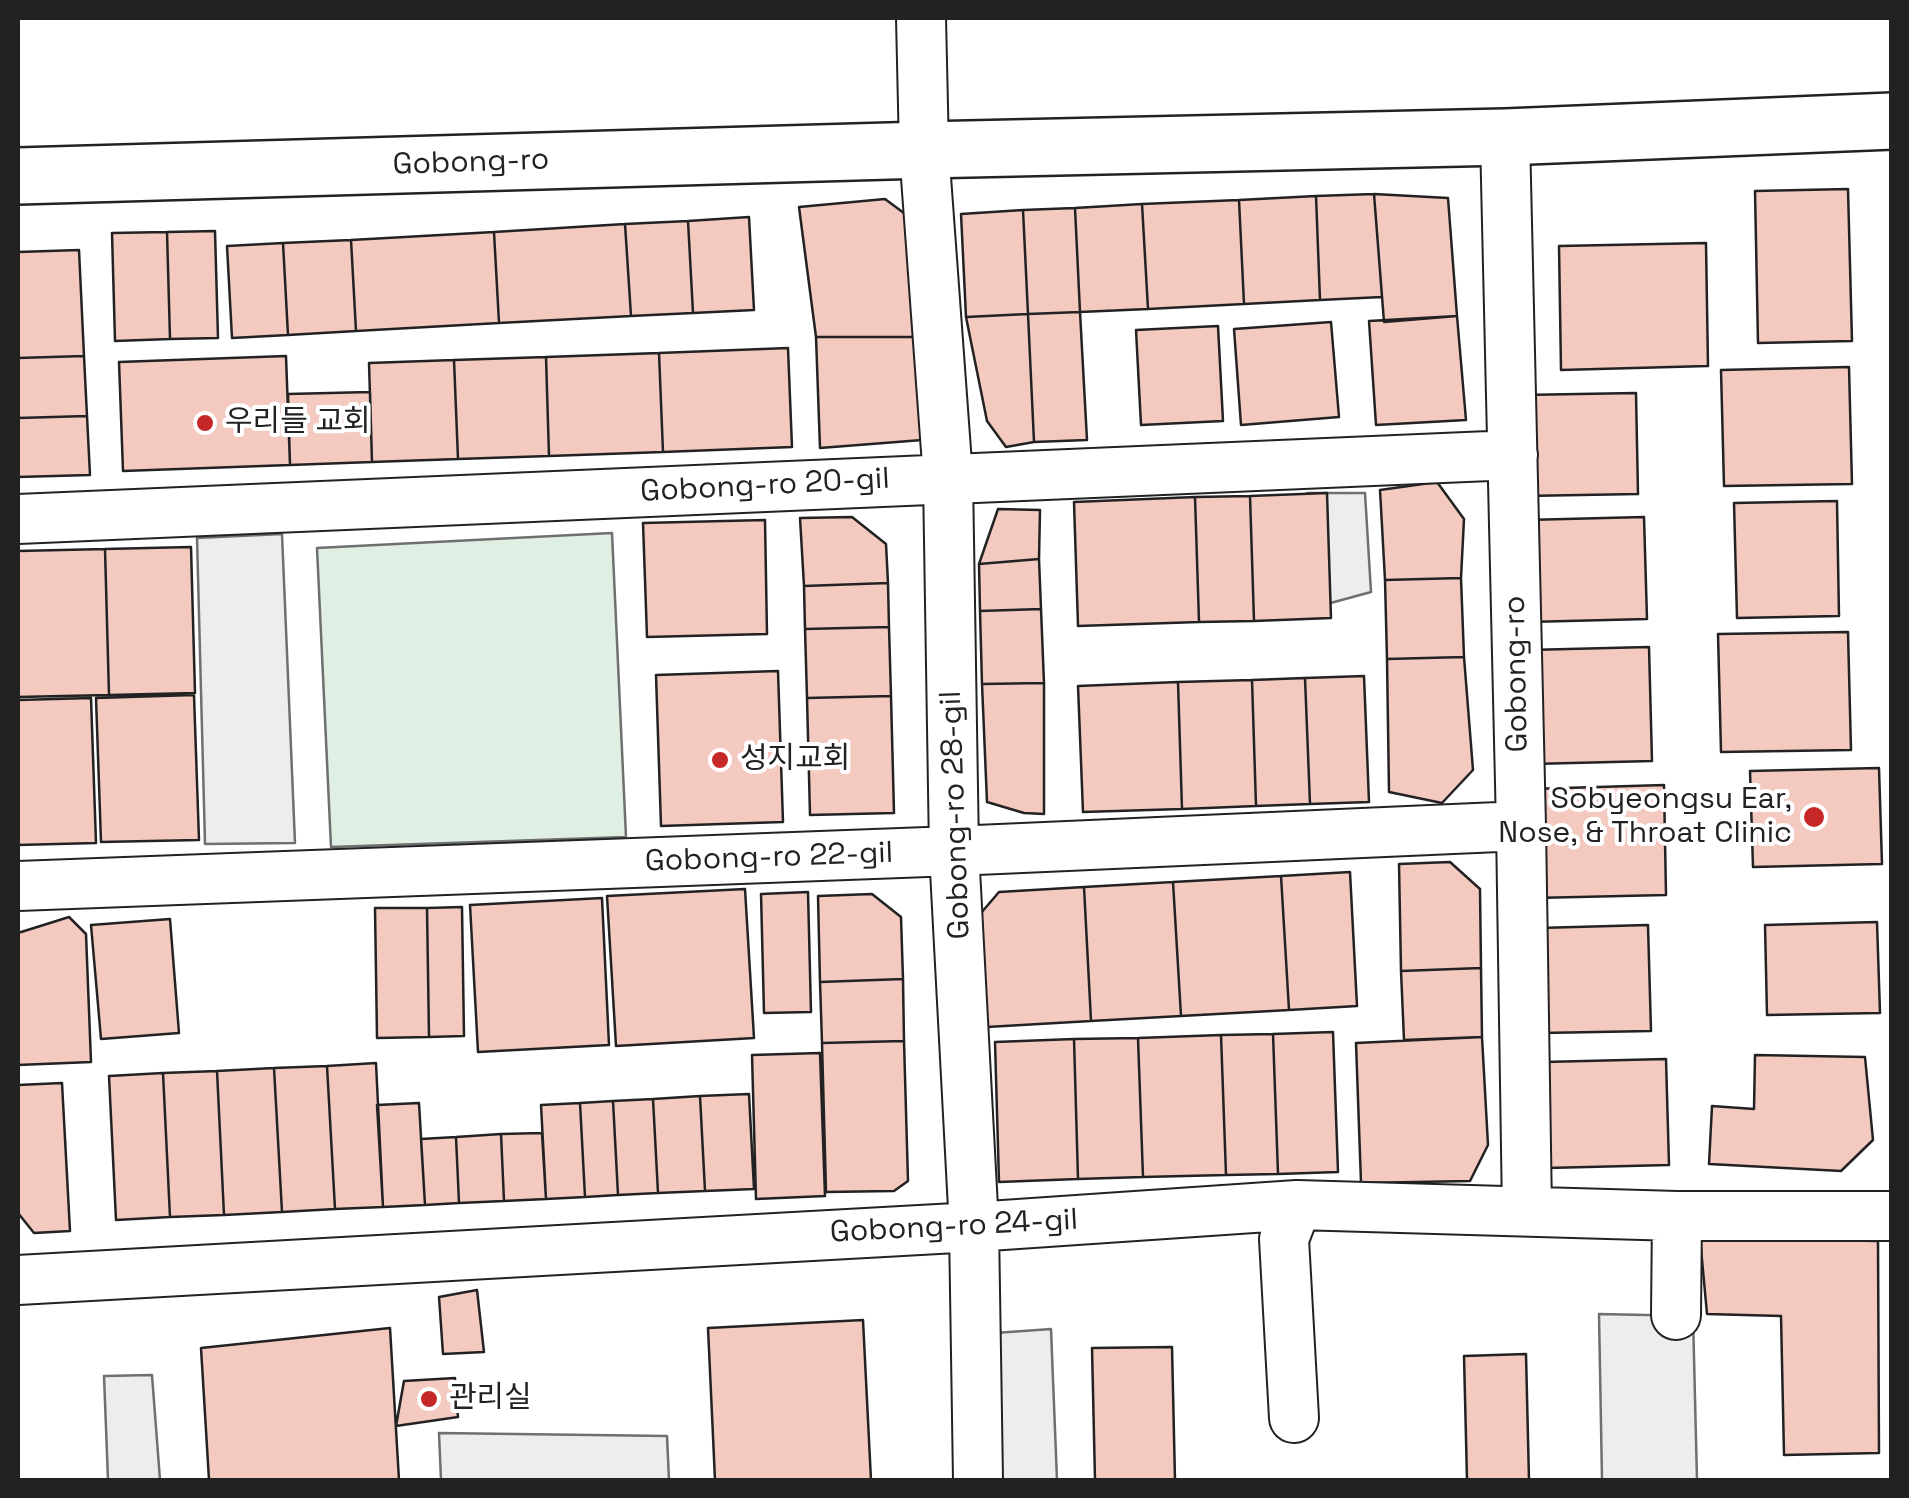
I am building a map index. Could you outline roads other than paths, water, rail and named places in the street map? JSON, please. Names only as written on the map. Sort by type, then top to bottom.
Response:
[{"type":"street","points":[[922,18],[924,150]]},
{"type":"street","name":"Gobong-ro","points":[[18,176],[1505,137],[1892,121]]},
{"type":"street","name":"Gobong-ro","points":[[1505,137],[1526,1211]]},
{"type":"street","name":"Gobong-ro 28-gil","points":[[924,150],[948,478],[954,851],[974,1226],[978,1480]]},
{"type":"street","name":"Gobong-ro 20-gil","points":[[18,519],[1513,455]]},
{"type":"street","name":"Gobong-ro 22-gil","points":[[18,886],[1521,826]]},
{"type":"street","points":[[1294,1418],[1284,1240],[1297,1205]]},
{"type":"street","name":"Gobong-ro 24-gil","points":[[18,1280],[1297,1205],[1677,1216],[1892,1216]]},
{"type":"street","points":[[1676,1315],[1677,1216]]},
{"type":"place","name":"우리들 교회","points":[[205,423]]},
{"type":"place","name":"성지교회","points":[[720,760]]},
{"type":"place","name":"Sobyeongsu Ear, Nose, & Throat Clinic","points":[[1814,817]]},
{"type":"place","name":"관리실","points":[[429,1399]]}]
